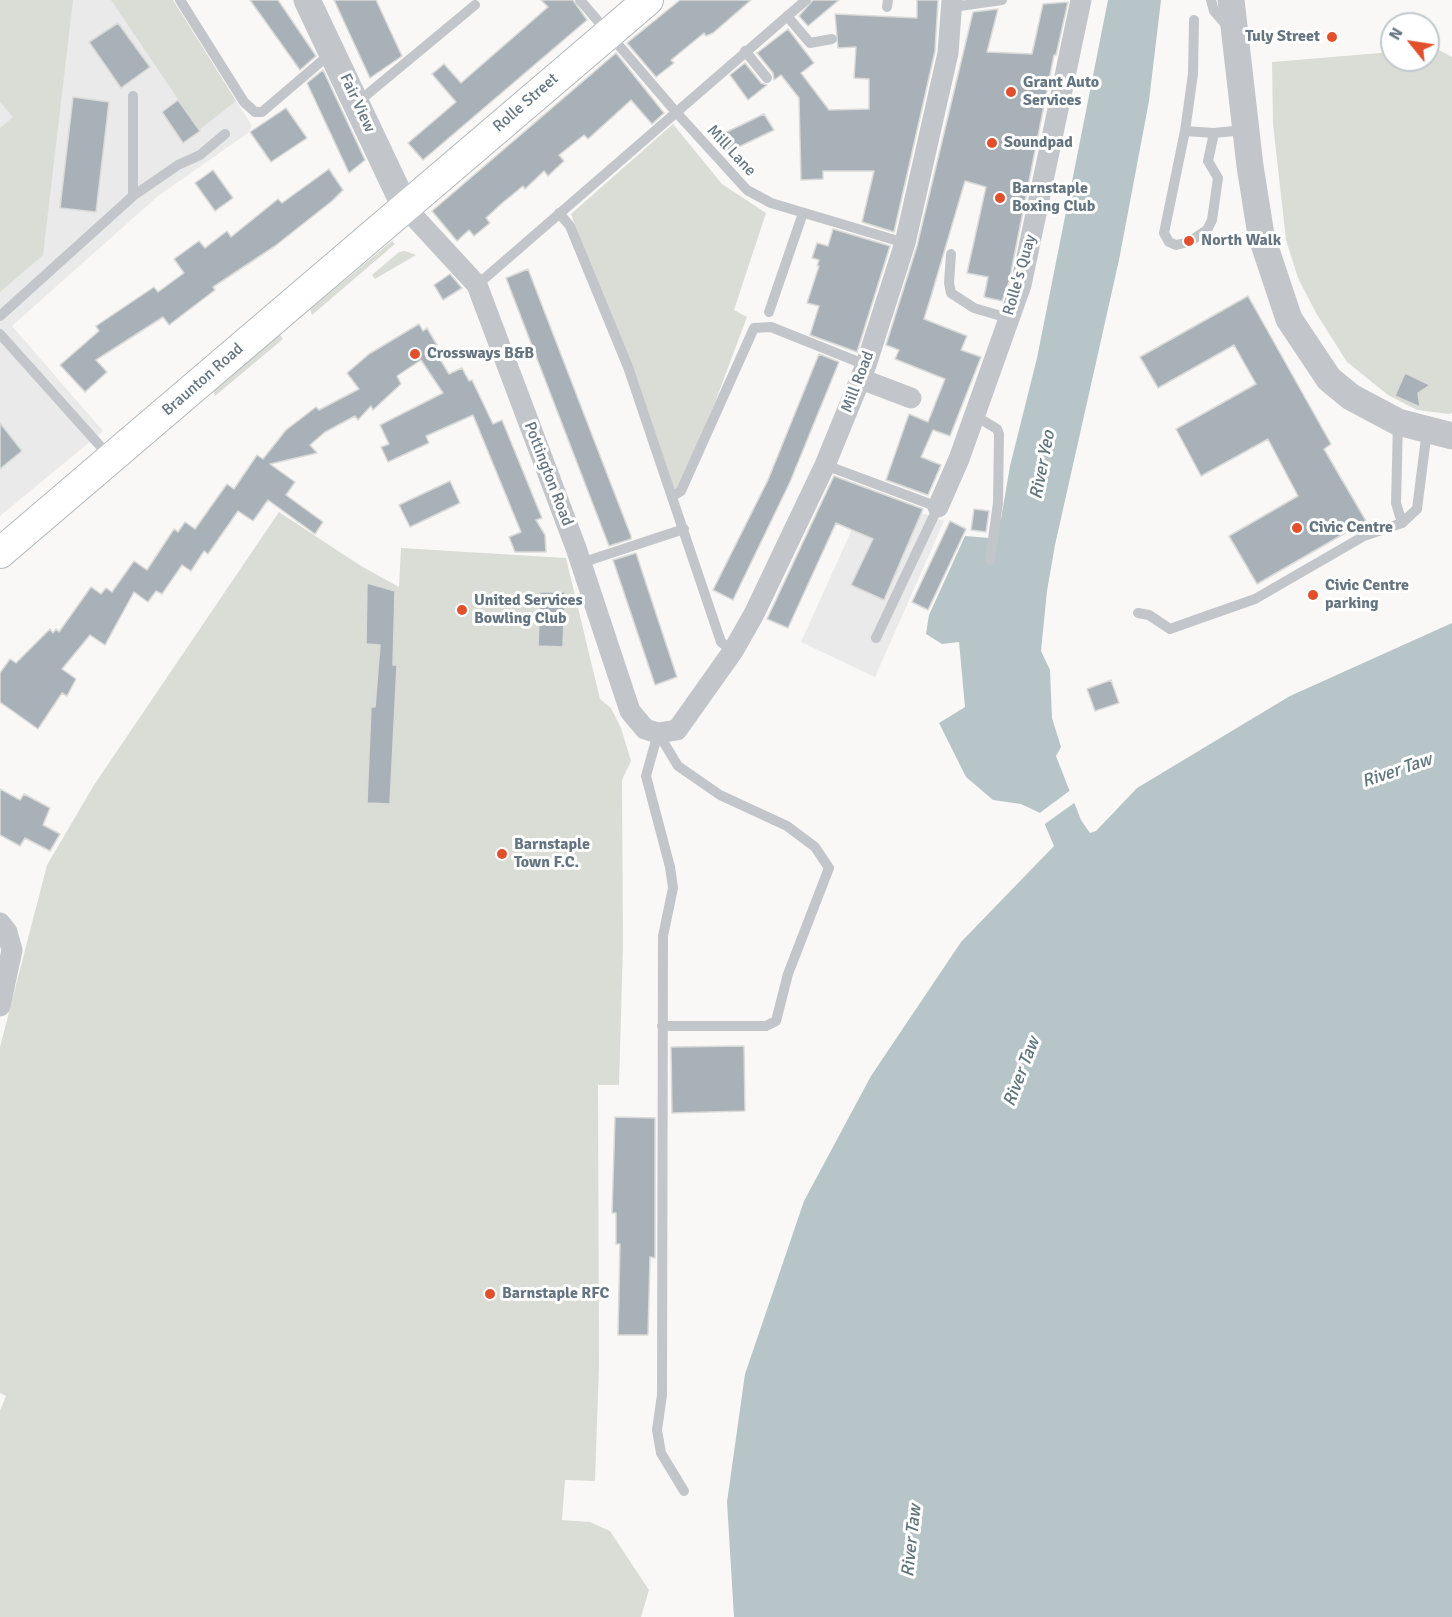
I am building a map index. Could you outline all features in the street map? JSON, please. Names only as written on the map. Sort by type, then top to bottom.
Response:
[{"type":"main road","name":"Rolle Street","points":[[405,207],[648,0]]},
{"type":"main road","name":"Braunton Road","points":[[0,553],[405,207]]},
{"type":"street","name":"Fair View","points":[[307,0],[358,102],[405,207]]},
{"type":"street","name":"Rolle's Quay","points":[[938,507],[959,459],[1021,285],[1081,0]]},
{"type":"street","points":[[1231,0],[1248,129],[1250,166],[1261,235],[1289,319],[1329,379],[1372,411],[1398,422],[1440,433]]},
{"type":"street","name":"Mill Road","points":[[668,732],[733,651],[825,465],[863,372],[905,243],[948,53],[952,3]]},
{"type":"street","name":"Pottington Road","points":[[405,207],[477,285],[581,563],[630,711],[645,729],[668,732]]},
{"type":"street","points":[[863,372],[911,398]]},
{"type":"street","points":[[0,923],[7,932],[12,950],[0,1005]]},
{"type":"lane","points":[[180,0],[244,102],[255,112],[262,112],[333,52]]},
{"type":"lane","name":"Mill Lane","points":[[580,0],[675,111],[747,190],[771,203],[905,243]]},
{"type":"lane","points":[[477,285],[675,111],[806,0]]},
{"type":"lane","points":[[952,3],[1002,0]]},
{"type":"lane","points":[[1211,0],[1214,11],[1236,38]]},
{"type":"lane","points":[[358,102],[476,2]]},
{"type":"lane","points":[[787,16],[810,43],[832,39]]},
{"type":"lane","points":[[1194,20],[1193,74],[1185,131],[1164,233],[1169,242],[1176,245],[1189,242],[1210,225],[1218,178],[1208,161],[1214,134]]},
{"type":"lane","points":[[746,51],[767,78]]},
{"type":"lane","points":[[133,96],[133,196]]},
{"type":"lane","points":[[1185,131],[1214,134],[1248,129]]},
{"type":"lane","points":[[0,316],[133,196],[178,165],[200,154],[225,134]]},
{"type":"lane","points":[[559,213],[570,226],[628,367],[674,496],[721,642],[733,651]]},
{"type":"lane","points":[[769,312],[803,213]]},
{"type":"lane","points":[[951,254],[949,283],[951,293],[974,308],[1008,318]]},
{"type":"lane","points":[[674,496],[681,491],[754,328],[771,327],[863,372]]},
{"type":"lane","points":[[0,334],[111,459]]},
{"type":"lane","points":[[974,414],[988,422],[999,434],[998,503],[990,560]]},
{"type":"lane","points":[[1398,422],[1396,503],[1402,524]]},
{"type":"lane","points":[[1138,613],[1149,615],[1170,629],[1198,620],[1255,599],[1364,536],[1402,524],[1417,509],[1420,481],[1440,433]]},
{"type":"lane","points":[[825,465],[938,507],[876,638]]},
{"type":"lane","points":[[1398,477],[1420,481]]},
{"type":"lane","points":[[581,563],[684,529]]},
{"type":"lane","points":[[668,732],[646,776],[668,857],[673,888],[663,936],[662,1383],[657,1430],[661,1453],[684,1491]]},
{"type":"lane","points":[[662,1026],[766,1026],[776,1021],[788,974],[829,868],[815,847],[787,826],[720,795],[678,766],[668,732]]},
{"type":"shaded area","points":[[0,0],[173,0],[252,126],[248,133],[158,196],[12,326],[103,431],[0,516]]},
{"type":"shaded area","points":[[0,0],[73,0],[43,255],[0,292],[0,128],[13,117],[0,102]]},
{"type":"shaded area","points":[[111,0],[173,0],[236,101],[199,130]]},
{"type":"shaded area","points":[[1440,51],[1452,57],[1452,413],[1417,410],[1388,395],[1347,362],[1316,313],[1298,278],[1286,240],[1273,124],[1272,62],[1380,53],[1380,72],[1440,72]]},
{"type":"shaded area","points":[[673,124],[722,184],[766,213],[734,310],[747,317],[714,405],[679,487],[674,489],[571,214]]},
{"type":"shaded area","points":[[392,241],[395,244],[312,315],[310,309]]},
{"type":"shaded area","points":[[405,251],[416,255],[375,279],[372,275],[399,252]]},
{"type":"shaded area","points":[[280,335],[283,339],[215,396],[213,390],[274,337]]},
{"type":"shaded area","points":[[868,494],[944,521],[875,677],[801,642]]},
{"type":"shaded area","points":[[279,512],[361,566],[399,587],[401,548],[566,558],[600,699],[611,708],[621,728],[631,761],[622,780],[623,946],[619,1085],[598,1085],[599,1365],[595,1481],[565,1480],[562,1520],[590,1522],[610,1531],[649,1590],[641,1617],[0,1617],[0,1411],[6,1396],[0,1393],[0,1047],[47,865],[94,785]]},
{"type":"water","points":[[1108,0],[1161,0],[1149,101],[1119,260],[1055,545],[1047,591],[1041,651],[1050,670],[1052,718],[1061,747],[1056,756],[1081,820],[1090,833],[1096,831],[1137,788],[1290,696],[1452,623],[1452,1617],[734,1617],[727,1502],[745,1374],[804,1201],[871,1076],[961,942],[1054,846],[1040,813],[1021,804],[993,800],[966,777],[939,723],[965,707],[959,642],[942,644],[926,634],[929,615],[965,536],[989,538],[1001,519],[1010,466],[1037,358]]},
{"type":"pier","points":[[1072,789],[1077,801],[1042,826],[1037,815]]},
{"type":"building","points":[[250,0],[278,0],[316,56],[300,70]]},
{"type":"building","points":[[334,0],[376,0],[402,56],[370,78]]},
{"type":"building","points":[[541,0],[573,0],[587,20],[423,160],[408,143],[456,102],[432,74],[444,64],[461,83],[548,7]]},
{"type":"building","points":[[680,0],[751,0],[713,33],[706,36],[704,33],[671,60],[674,63],[656,77],[627,43]]},
{"type":"building","points":[[813,0],[839,0],[808,26],[799,16]]},
{"type":"building","points":[[917,0],[938,0],[935,51],[894,232],[862,222],[874,171],[823,171],[823,179],[801,180],[799,98],[781,75],[774,80],[773,73],[757,53],[788,29],[814,63],[801,73],[829,110],[869,109],[869,79],[854,78],[856,47],[838,48],[835,14],[917,18]]},
{"type":"building","points":[[1068,2],[1056,55],[1054,55],[1009,282],[1002,301],[984,297],[988,277],[967,273],[986,187],[965,181],[924,319],[967,336],[961,350],[981,357],[950,436],[933,430],[921,457],[941,465],[928,495],[886,480],[909,414],[928,422],[945,379],[895,359],[899,350],[886,345],[917,246],[973,12],[998,9],[987,52],[1032,54],[1043,4]]},
{"type":"building","points":[[118,23],[150,67],[121,88],[89,42]]},
{"type":"building","points":[[616,53],[664,113],[652,124],[631,100],[588,139],[584,135],[559,155],[564,161],[548,176],[544,171],[525,189],[523,186],[501,204],[486,218],[490,223],[474,236],[469,230],[457,241],[432,211]]},
{"type":"building","points":[[745,63],[761,83],[767,85],[748,100],[730,75]]},
{"type":"building","points":[[323,70],[365,160],[349,173],[307,83]]},
{"type":"building","points":[[73,97],[109,102],[96,212],[60,208]]},
{"type":"building","points":[[178,100],[200,131],[183,143],[162,112]]},
{"type":"building","points":[[286,108],[307,138],[271,162],[250,132]]},
{"type":"building","points":[[764,114],[774,130],[726,153],[714,138]]},
{"type":"building","points":[[329,169],[343,190],[332,201],[275,246],[213,287],[215,290],[169,325],[163,317],[96,360],[107,372],[85,392],[60,365],[99,331],[96,326],[154,287],[158,292],[184,273],[174,259],[199,241],[205,248],[227,231],[231,237],[278,199],[282,203]]},
{"type":"building","points":[[213,170],[233,198],[215,211],[195,183]]},
{"type":"building","points":[[833,229],[890,246],[857,352],[810,335],[819,306],[807,303],[819,266],[817,266],[819,260],[812,258],[817,243],[828,246]]},
{"type":"building","points":[[528,269],[631,539],[609,546],[506,278]]},
{"type":"building","points":[[450,274],[462,288],[443,300],[434,285]]},
{"type":"building","points":[[1248,296],[1331,444],[1324,449],[1366,521],[1257,584],[1229,536],[1298,496],[1268,439],[1201,476],[1176,429],[1256,384],[1234,345],[1158,388],[1140,357]]},
{"type":"building","points":[[419,324],[423,331],[427,328],[437,345],[433,348],[449,374],[462,368],[469,381],[472,380],[493,424],[502,420],[542,518],[536,520],[545,535],[546,552],[515,552],[509,537],[521,532],[473,415],[426,436],[429,443],[388,462],[381,447],[389,444],[380,425],[443,393],[421,360],[397,376],[401,384],[373,410],[371,406],[358,420],[355,416],[325,432],[310,445],[317,453],[270,464],[295,482],[286,495],[323,522],[315,534],[268,500],[253,521],[238,511],[208,554],[204,551],[191,571],[182,565],[162,594],[156,591],[148,602],[134,592],[105,645],[90,635],[62,669],[76,679],[67,696],[62,693],[38,729],[0,702],[0,673],[10,659],[16,663],[50,629],[53,633],[56,629],[59,632],[91,587],[101,594],[106,588],[112,592],[134,561],[147,570],[174,529],[178,532],[185,522],[195,529],[227,484],[234,489],[257,455],[263,459],[286,430],[316,407],[319,410],[359,389],[347,373],[369,354]]},
{"type":"building","points":[[819,354],[839,362],[790,482],[733,600],[713,590],[768,480]]},
{"type":"building","points":[[1405,373],[1430,385],[1418,393],[1420,407],[1395,396]]},
{"type":"building","points":[[0,423],[22,451],[0,469]]},
{"type":"building","points":[[834,476],[923,509],[884,600],[851,585],[873,539],[836,523],[788,628],[767,619]]},
{"type":"building","points":[[450,481],[460,503],[410,527],[399,505]]},
{"type":"building","points":[[974,509],[989,511],[986,532],[971,530]]},
{"type":"building","points":[[950,521],[966,529],[928,610],[912,602]]},
{"type":"building","points":[[636,553],[677,677],[655,685],[613,560]]},
{"type":"building","points":[[367,583],[395,591],[393,665],[397,665],[390,804],[367,803],[371,707],[375,707],[380,645],[366,644]]},
{"type":"building","points":[[540,592],[565,592],[563,647],[538,646]]},
{"type":"building","points":[[1111,680],[1119,703],[1095,711],[1087,689]]},
{"type":"building","points":[[0,789],[20,800],[24,794],[50,808],[43,825],[60,834],[50,851],[25,838],[20,846],[0,835]]},
{"type":"building","points":[[744,1046],[745,1111],[672,1113],[671,1047]]},
{"type":"building","points":[[615,1117],[655,1118],[655,1258],[650,1257],[648,1335],[618,1335],[620,1244],[616,1244],[616,1213],[612,1213]]},
{"type":"place","name":"Tuly Street","points":[[1332,37]]},
{"type":"place","name":"Grant Auto Services","points":[[1011,92]]},
{"type":"place","name":"Soundpad","points":[[992,143]]},
{"type":"place","name":"Barnstaple Boxing Club","points":[[1000,198]]},
{"type":"place","name":"North Walk","points":[[1189,241]]},
{"type":"place","name":"Crossways B&B","points":[[415,354]]},
{"type":"place","name":"Civic Centre","points":[[1297,528]]},
{"type":"place","name":"Civic Centre parking","points":[[1313,595]]},
{"type":"place","name":"United Services Bowling Club","points":[[462,610]]},
{"type":"place","name":"Barnstaple Town F.C.","points":[[502,854]]},
{"type":"place","name":"Barnstaple RFC","points":[[490,1294]]},
{"type":"water label","name":"River Yeo","points":[[1043,465]]},
{"type":"water label","name":"River Taw","points":[[1397,771]]},
{"type":"water label","name":"River Taw","points":[[1022,1072]]},
{"type":"water label","name":"River Taw","points":[[912,1541]]}]
